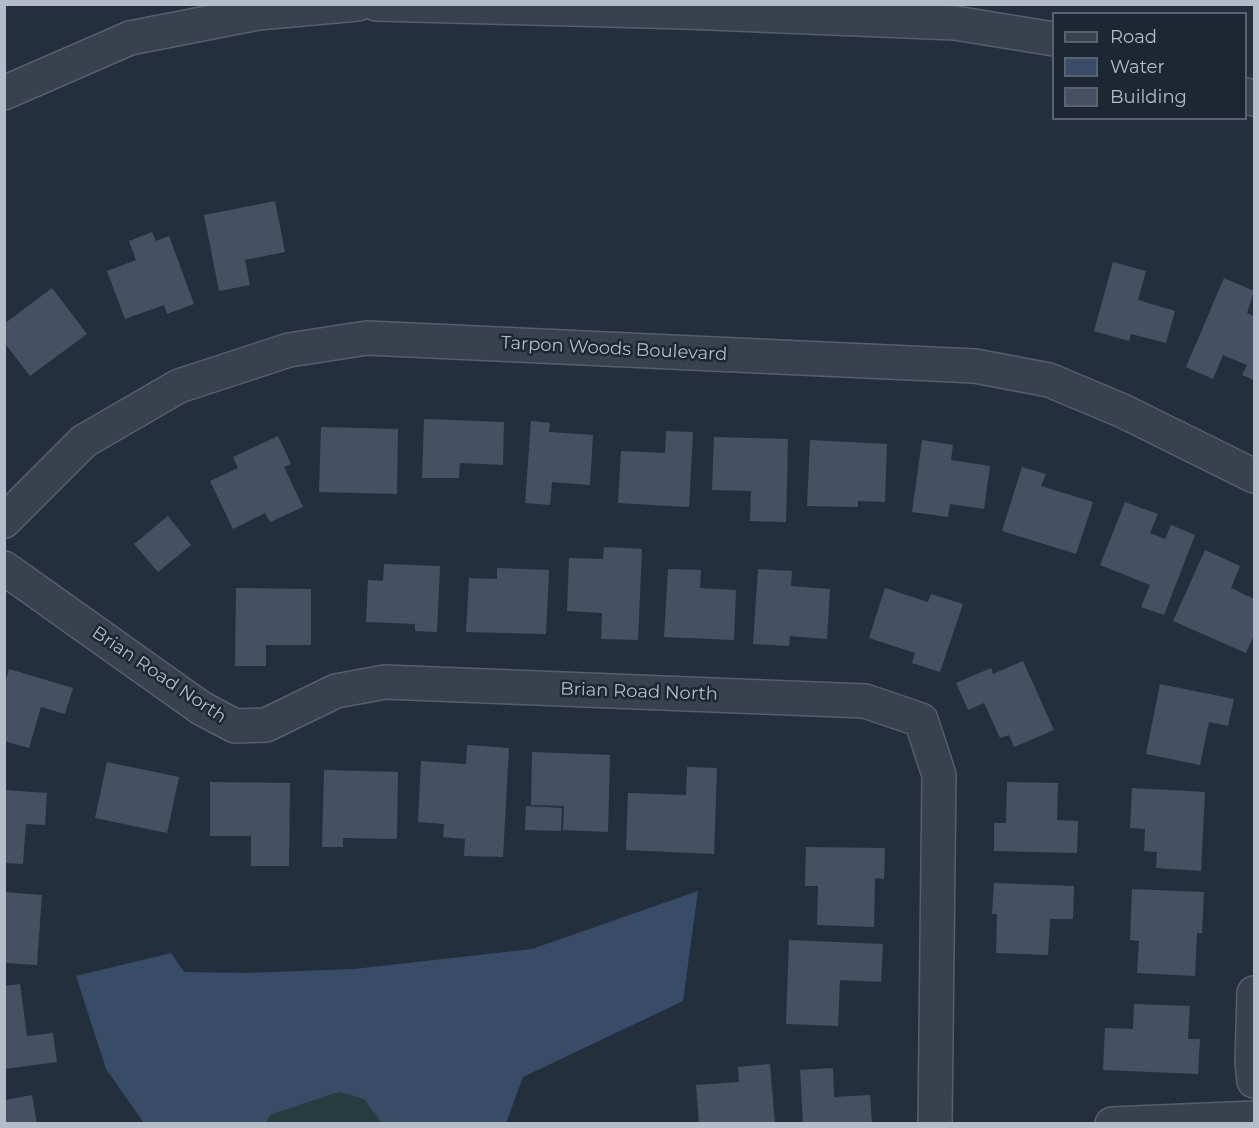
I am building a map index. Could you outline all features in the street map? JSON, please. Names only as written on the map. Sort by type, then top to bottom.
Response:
[{"type":"street","points":[[4,93],[130,38],[258,13],[358,4]]},
{"type":"street","points":[[376,4],[686,12],[955,23],[1052,39]]},
{"type":"street","name":"Tarpon Woods Boulevard","points":[[4,521],[84,441],[178,386],[289,350],[367,338],[975,366],[1049,380],[1123,411],[1254,476]]},
{"type":"street","name":"Brian Road North","points":[[4,568],[201,708],[234,726],[266,725],[336,691],[385,682],[865,701],[921,720],[939,775],[935,1124]]},
{"type":"street","points":[[1254,993],[1252,1063],[1254,1081]]},
{"type":"street","points":[[1112,1124],[1254,1118]]},
{"type":"green space","points":[[339,1092],[364,1099],[382,1123],[266,1124],[269,1115]]},
{"type":"water","points":[[698,891],[683,1001],[523,1077],[506,1123],[382,1123],[364,1099],[339,1092],[270,1115],[266,1123],[144,1123],[106,1069],[76,976],[171,953],[184,972],[247,973],[354,969],[532,949]]},
{"type":"building","points":[[275,201],[285,252],[245,260],[250,285],[219,291],[204,215]]},
{"type":"building","points":[[152,232],[156,241],[169,236],[194,304],[167,314],[164,305],[125,319],[107,271],[136,260],[129,241]]},
{"type":"building","points":[[1113,262],[1146,271],[1138,300],[1175,311],[1166,343],[1131,334],[1129,341],[1094,331]]},
{"type":"building","points":[[1224,278],[1254,291],[1247,313],[1254,316],[1254,380],[1242,375],[1247,365],[1223,355],[1213,379],[1186,367]]},
{"type":"building","points":[[52,288],[87,334],[30,376],[4,342],[4,324]]},
{"type":"building","points":[[424,419],[504,422],[503,465],[460,463],[459,478],[422,478]]},
{"type":"building","points":[[531,421],[550,423],[549,432],[593,435],[590,485],[552,482],[550,505],[525,503]]},
{"type":"building","points":[[321,427],[398,429],[397,494],[319,492]]},
{"type":"building","points":[[666,431],[693,432],[689,507],[618,503],[621,451],[665,453]]},
{"type":"building","points":[[278,436],[291,464],[284,467],[303,507],[270,522],[265,513],[233,529],[210,481],[238,468],[233,457]]},
{"type":"building","points":[[714,437],[788,439],[786,522],[750,521],[751,491],[712,490]]},
{"type":"building","points":[[810,440],[887,444],[885,502],[858,501],[858,507],[807,506]]},
{"type":"building","points":[[922,440],[953,445],[951,460],[990,466],[984,509],[950,504],[948,517],[912,512]]},
{"type":"building","points":[[1022,467],[1046,474],[1041,486],[1093,502],[1076,554],[1002,531]]},
{"type":"building","points":[[1125,502],[1158,514],[1150,533],[1165,539],[1171,525],[1195,535],[1164,615],[1141,607],[1150,585],[1100,565]]},
{"type":"building","points":[[168,516],[191,545],[158,572],[134,544]]},
{"type":"building","points":[[604,547],[642,549],[638,640],[601,639],[602,613],[567,611],[569,558],[603,559]]},
{"type":"building","points":[[1205,550],[1240,566],[1231,588],[1254,599],[1254,635],[1246,653],[1173,621]]},
{"type":"building","points":[[384,564],[440,566],[437,632],[415,631],[415,624],[366,622],[368,580],[383,581]]},
{"type":"building","points":[[497,568],[549,570],[546,634],[466,632],[469,578],[497,579]]},
{"type":"building","points":[[668,569],[701,570],[700,588],[736,590],[734,640],[664,637]]},
{"type":"building","points":[[758,569],[792,571],[791,586],[830,589],[827,639],[790,636],[789,646],[753,644]]},
{"type":"building","points":[[236,588],[311,589],[311,645],[266,645],[266,666],[235,666]]},
{"type":"building","points":[[885,588],[928,602],[931,594],[963,604],[940,672],[912,663],[915,653],[869,638]]},
{"type":"building","points":[[1023,661],[1054,730],[1014,747],[1009,735],[1000,738],[984,703],[968,710],[956,683],[991,668],[993,674]]},
{"type":"building","points":[[9,669],[73,688],[65,714],[41,707],[29,748],[4,741],[4,686]]},
{"type":"building","points":[[1160,684],[1234,699],[1228,726],[1209,722],[1200,765],[1146,754]]},
{"type":"building","points":[[467,745],[509,748],[503,857],[464,856],[465,839],[443,837],[444,824],[418,822],[421,761],[466,764]]},
{"type":"building","points":[[532,752],[610,755],[608,832],[563,830],[564,806],[531,805]]},
{"type":"building","points":[[107,762],[179,777],[167,833],[95,818]]},
{"type":"building","points":[[687,767],[717,768],[714,854],[626,850],[628,793],[686,795]]},
{"type":"building","points":[[324,770],[398,772],[397,839],[343,838],[343,847],[322,847]]},
{"type":"building","points":[[210,782],[290,783],[289,866],[251,866],[251,836],[210,836]]},
{"type":"building","points":[[1007,782],[1058,783],[1057,820],[1078,821],[1077,853],[994,851],[994,823],[1006,823]]},
{"type":"building","points":[[1132,788],[1205,792],[1201,871],[1156,868],[1157,852],[1144,851],[1145,829],[1130,828]]},
{"type":"building","points":[[4,790],[47,793],[45,825],[26,824],[23,864],[4,863]]},
{"type":"building","points":[[526,806],[562,808],[561,831],[525,830]]},
{"type":"building","points":[[806,847],[885,848],[884,879],[875,878],[874,927],[817,925],[818,886],[805,886]]},
{"type":"building","points":[[994,883],[1074,886],[1073,919],[1050,919],[1048,955],[996,953],[997,914],[992,914]]},
{"type":"building","points":[[1132,889],[1204,892],[1202,933],[1197,933],[1195,976],[1137,973],[1139,941],[1130,940]]},
{"type":"building","points":[[4,892],[42,895],[37,965],[4,963]]},
{"type":"building","points":[[789,940],[883,944],[881,982],[840,980],[838,1026],[786,1024]]},
{"type":"building","points":[[20,984],[27,1036],[53,1033],[57,1062],[4,1069],[4,986]]},
{"type":"building","points":[[1134,1004],[1190,1006],[1188,1039],[1200,1039],[1198,1074],[1103,1070],[1105,1028],[1133,1029]]},
{"type":"building","points":[[770,1064],[775,1124],[699,1124],[696,1085],[739,1082],[738,1067]]},
{"type":"building","points":[[833,1068],[834,1097],[870,1095],[872,1124],[803,1124],[800,1070]]},
{"type":"building","points":[[32,1095],[37,1124],[5,1124],[5,1100]]}]
